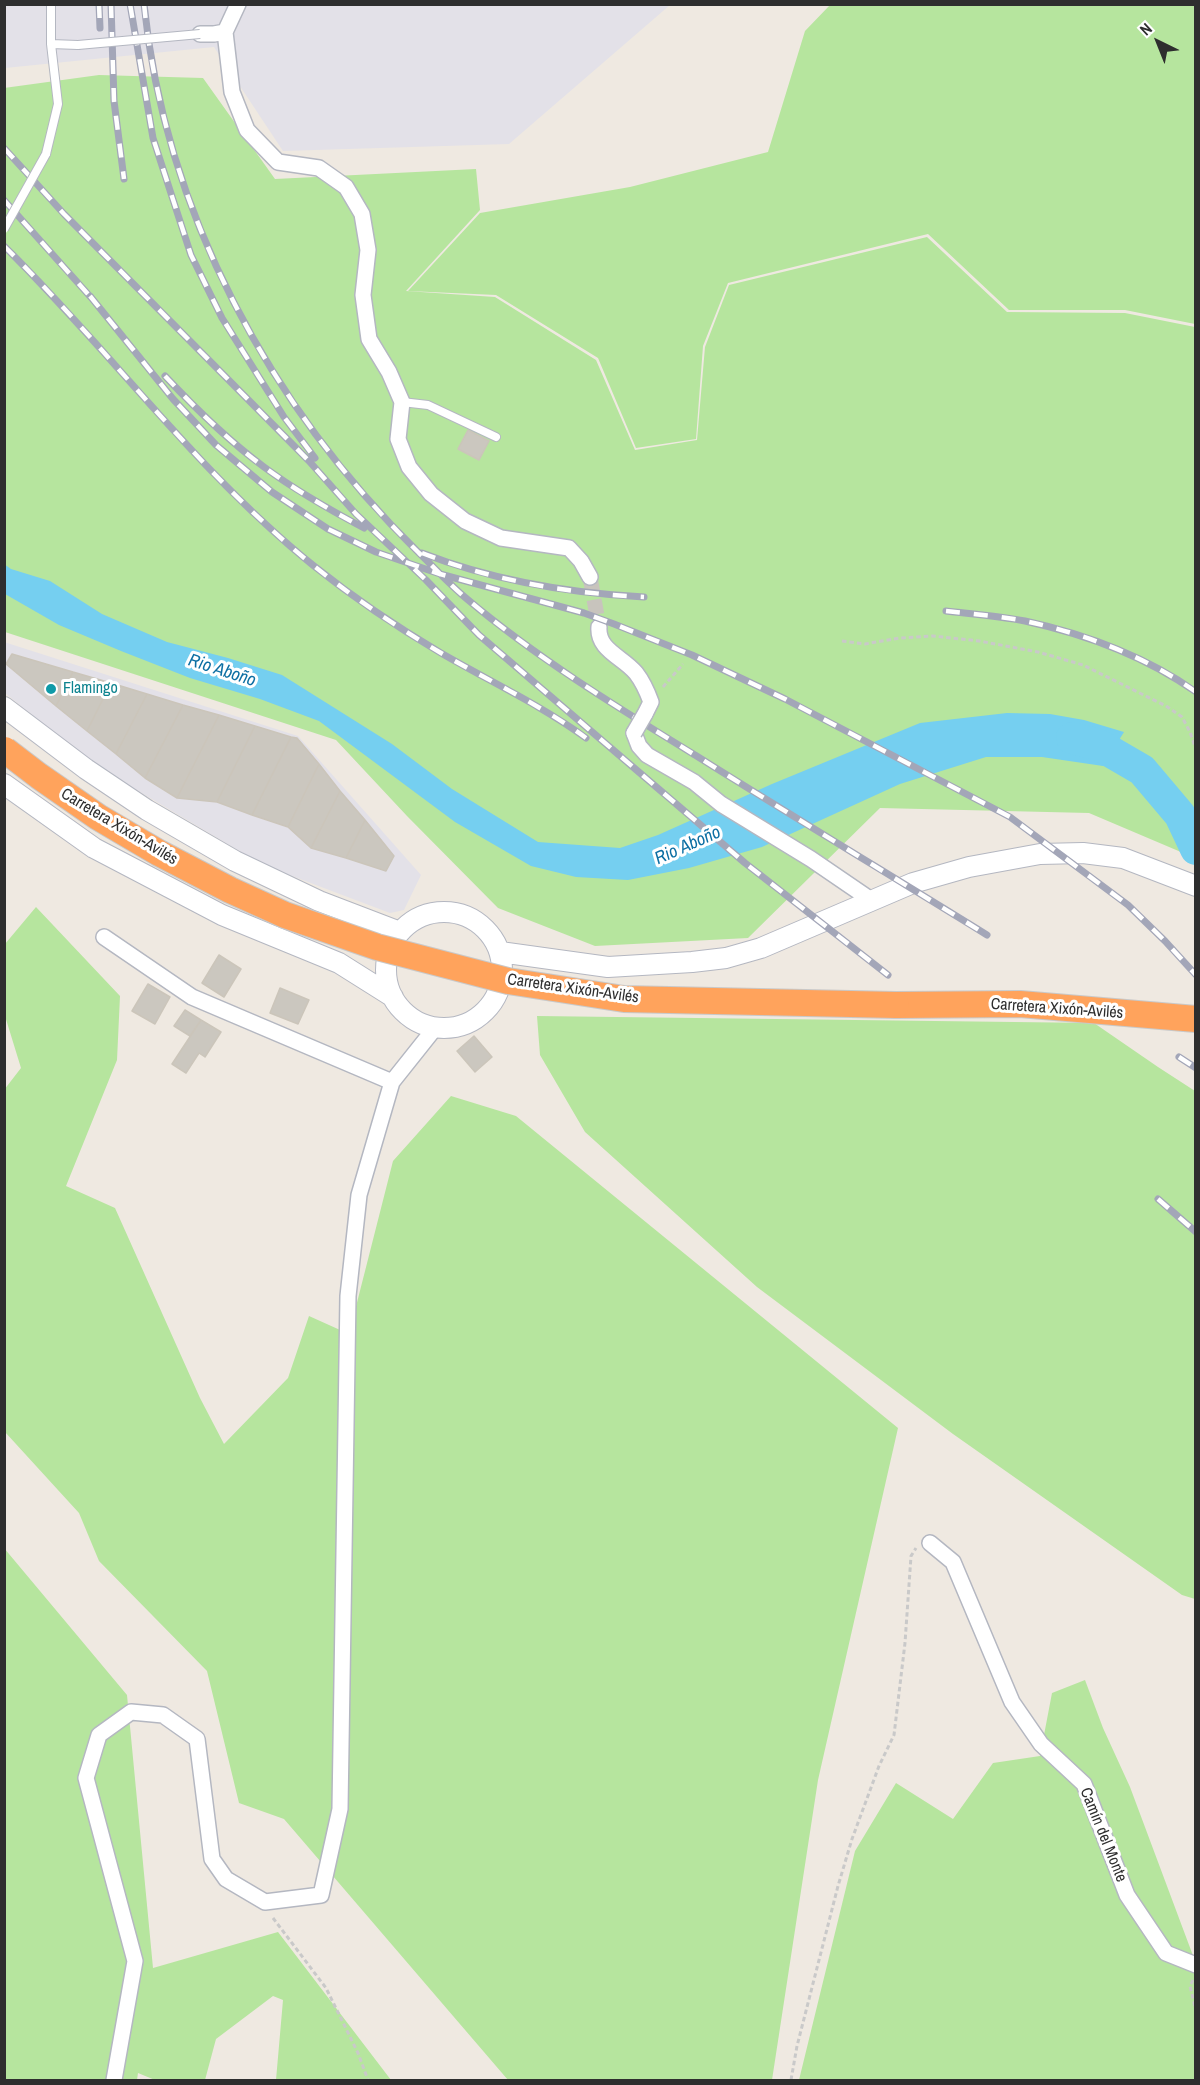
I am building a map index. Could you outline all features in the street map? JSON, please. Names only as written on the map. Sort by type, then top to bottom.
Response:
[{"type":"highway","name":"Carretera Xixón-Avilés","points":[[5,750],[98,817],[159,853],[230,890],[285,915],[377,947],[508,981],[624,999],[896,1005],[1020,1004],[1196,1019]]},
{"type":"street","points":[[238,4],[225,32],[232,92],[247,130],[278,162],[320,168],[346,187],[362,214],[368,250],[363,295],[369,339],[389,372],[402,402],[398,439],[409,467],[431,494],[465,521],[501,538],[569,549],[581,561],[590,577]]},
{"type":"street","points":[[200,34],[225,32]]},
{"type":"street","points":[[599,627],[598,636],[603,643],[611,653],[634,671],[645,686],[648,708],[634,733],[639,746],[647,755],[694,782],[721,804],[783,844],[811,859],[871,900]]},
{"type":"street","points":[[4,707],[86,769],[147,810],[235,861],[319,901],[400,932]]},
{"type":"street","points":[[4,784],[94,848],[222,915],[339,963],[393,997]]},
{"type":"street","points":[[500,952],[608,967],[692,962],[726,957],[761,948],[913,883],[969,867],[1040,854],[1083,853],[1123,858],[1190,883]]},
{"type":"street","points":[[444,912],[468,916],[488,931],[500,952],[503,971],[499,991],[489,1008],[474,1021],[455,1027],[435,1028],[418,1022],[404,1012],[393,997],[387,981],[387,963],[391,946],[400,932],[420,917],[444,912]]},
{"type":"street","points":[[104,938],[192,997],[392,1082]]},
{"type":"street","points":[[114,2080],[135,1961],[86,1778],[99,1735],[131,1712],[163,1715],[197,1739],[212,1859],[226,1879],[265,1902],[321,1894],[340,1809],[348,1296],[359,1195],[392,1082],[435,1028]]},
{"type":"street","name":"Camín del Monte","points":[[930,1543],[953,1562],[1012,1702],[1041,1743],[1084,1784],[1127,1895],[1166,1953],[1196,1965]]},
{"type":"lane","points":[[4,229],[46,154],[58,104],[51,45],[51,4]]},
{"type":"lane","points":[[51,45],[78,45],[200,34]]},
{"type":"lane","points":[[402,402],[428,405],[496,437]]},
{"type":"path","points":[[842,641],[865,645],[900,638],[933,636],[979,640],[1038,652],[1083,665],[1166,706],[1182,717],[1196,750]]},
{"type":"path","points":[[648,708],[683,664]]},
{"type":"path","points":[[791,2080],[797,2046],[852,1839],[879,1766],[894,1735],[905,1643],[910,1556],[921,1540],[930,1543]]},
{"type":"path","points":[[265,1902],[271,1915],[326,1988],[368,2080]]},
{"type":"path","points":[[1196,1976],[1190,1986],[1196,2011]]},
{"type":"shaded area","points":[[5,5],[670,5],[509,144],[283,151],[214,47],[5,68]]},
{"type":"shaded area","points":[[4,642],[298,736],[421,875],[404,910],[390,913],[263,865],[91,763],[5,693]]},
{"type":"green space","points":[[830,5],[1195,5],[1195,324],[1125,310],[1009,310],[928,234],[728,283],[703,346],[696,439],[636,448],[598,358],[496,295],[408,291],[480,213],[630,187],[768,152],[805,31]]},
{"type":"green space","points":[[99,75],[203,78],[275,179],[476,169],[480,210],[406,291],[495,297],[596,360],[635,450],[697,440],[705,347],[729,285],[927,237],[1007,312],[1125,313],[1195,327],[1195,858],[1089,813],[880,808],[748,938],[595,946],[498,908],[336,740],[5,632],[4,88]]},
{"type":"green space","points":[[36,907],[120,996],[117,1060],[66,1186],[115,1208],[200,1398],[224,1444],[288,1378],[309,1316],[349,1334],[393,1161],[451,1096],[516,1116],[898,1428],[818,1780],[772,2080],[508,2080],[284,1819],[239,1803],[207,1671],[99,1561],[79,1513],[5,1432],[4,1090],[21,1068],[5,1016],[5,944]]},
{"type":"green space","points":[[537,1016],[1094,1023],[1195,1091],[1195,1599],[1182,1595],[953,1434],[757,1287],[585,1132],[540,1055]]},
{"type":"green space","points":[[4,1548],[127,1695],[153,1968],[278,1932],[391,2080],[276,2080],[283,2000],[273,1996],[216,2039],[205,2080],[155,2080],[138,2073],[137,2080],[5,2080]]},
{"type":"green space","points":[[1085,1680],[1103,1728],[1130,1787],[1195,1961],[1195,2080],[799,2080],[855,1851],[896,1783],[953,1819],[993,1763],[1040,1756],[1052,1693]]},
{"type":"water","points":[[4,564],[11,569],[50,581],[102,614],[167,642],[282,675],[392,744],[452,789],[538,842],[620,848],[658,835],[772,784],[920,723],[1007,713],[1050,714],[1084,720],[1124,732],[1103,766],[1042,757],[986,757],[900,784],[762,847],[689,868],[628,880],[576,877],[531,866],[455,822],[319,721],[260,699],[190,678],[59,625],[5,594]]},
{"type":"building","points":[[468,430],[489,441],[479,460],[458,449]]},
{"type":"building","name":"Flamingo","points":[[12,654],[73,672],[56,706],[6,664]]},
{"type":"building","points":[[73,672],[111,683],[87,731],[56,706]]},
{"type":"building","points":[[111,683],[147,694],[116,754],[87,731]]},
{"type":"building","points":[[147,694],[183,705],[145,778],[116,754]]},
{"type":"building","points":[[183,705],[219,715],[177,798],[145,778]]},
{"type":"building","points":[[219,715],[255,726],[217,802],[177,798]]},
{"type":"building","points":[[255,726],[291,737],[252,815],[217,802]]},
{"type":"building","points":[[291,737],[297,738],[319,764],[288,827],[252,815]]},
{"type":"building","points":[[319,764],[340,791],[311,848],[288,827]]},
{"type":"building","points":[[340,791],[365,820],[346,858],[311,848]]},
{"type":"building","points":[[365,820],[394,856],[386,871],[346,858]]},
{"type":"building","points":[[219,955],[241,969],[224,997],[202,983]]},
{"type":"building","points":[[148,984],[170,997],[155,1024],[132,1011]]},
{"type":"building","points":[[280,988],[309,1000],[298,1024],[270,1013]]},
{"type":"building","points":[[185,1010],[201,1020],[190,1036],[174,1026]]},
{"type":"building","points":[[201,1020],[221,1032],[205,1057],[199,1053],[186,1073],[172,1064]]},
{"type":"building","points":[[474,1036],[492,1057],[475,1072],[457,1051]]},
{"type":"waterway","name":"Rio Aboño","points":[[1072,738],[1099,745],[1142,770],[1180,815],[1196,849]]},
{"type":"tunnel","points":[[590,577],[599,627]]},
{"type":"railway","points":[[99,4],[100,28]]},
{"type":"railway","points":[[111,4],[114,101],[124,179]]},
{"type":"railway","points":[[130,4],[153,138],[191,255],[222,318],[284,417],[315,458]]},
{"type":"railway","points":[[144,4],[156,82],[175,158],[201,231],[234,302],[272,371],[317,435],[366,496],[461,594],[549,662],[636,719],[987,935]]},
{"type":"railway","points":[[4,148],[64,214],[309,461],[356,514],[426,580],[479,635],[745,863],[888,975]]},
{"type":"railway","points":[[4,200],[95,302]]},
{"type":"railway","points":[[4,246],[81,327],[192,451],[271,530],[360,601],[408,633],[533,704],[586,738]]},
{"type":"railway","points":[[90,296],[173,399],[216,445],[272,492],[328,529],[376,552],[440,574],[584,613],[614,624],[692,655],[785,699],[1010,817],[1128,905],[1196,975]]},
{"type":"railway","points":[[165,376],[213,424],[264,467],[288,484],[364,528]]},
{"type":"railway","points":[[422,553],[476,571],[531,584],[644,597]]},
{"type":"railway","points":[[946,611],[1025,621],[1092,640],[1135,657],[1196,692]]},
{"type":"railway","points":[[1179,1057],[1196,1068]]},
{"type":"railway","points":[[1158,1199],[1196,1232]]},
{"type":"place","name":"Flamingo","points":[[51,689]]}]
